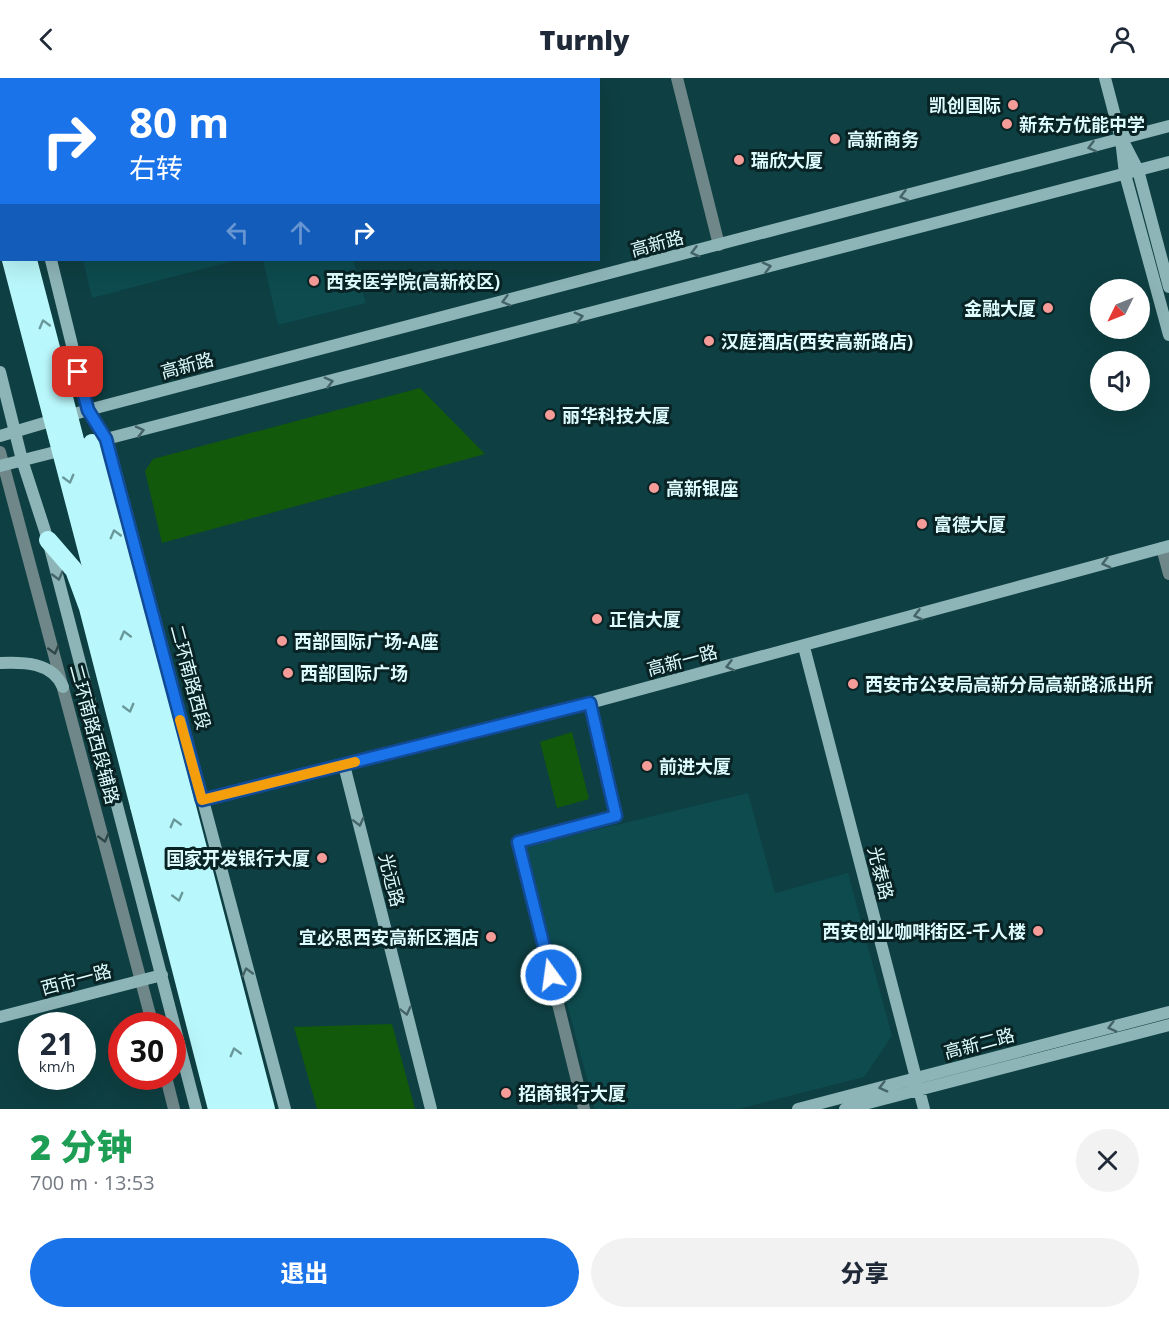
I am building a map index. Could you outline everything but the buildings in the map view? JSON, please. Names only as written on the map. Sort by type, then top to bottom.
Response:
[{"type":"highway","points":[[11,261],[233,1109]]},
{"type":"highway","points":[[28,261],[250,1109]]},
{"type":"highway","points":[[99,441],[194,834],[266,1109]]},
{"type":"highway","points":[[48,540],[74,570],[88,608],[217,1109]]},
{"type":"main road","points":[[1105,78],[1121,139],[1125,174],[1169,335]]},
{"type":"main road","name":"高新路","points":[[0,436],[88,410],[1169,126]]},
{"type":"main road","points":[[1121,139],[1138,170],[1169,287]]},
{"type":"main road","points":[[2,466],[1169,162]]},
{"type":"main road","name":"二环南路西段","points":[[51,261],[88,410],[99,441],[202,800],[285,1109]]},
{"type":"main road","points":[[0,372],[22,460],[48,540],[196,1109]]},
{"type":"main road","name":"高新一路","points":[[202,800],[804,647],[1166,547]]},
{"type":"main road","name":"光泰路","points":[[804,647],[924,1109]]},
{"type":"main road","points":[[0,663],[44,666],[59,678],[63,687]]},
{"type":"main road","name":"光远路","points":[[344,765],[431,1109]]},
{"type":"main road","name":"西市一路","points":[[0,1017],[162,975]]},
{"type":"main road","name":"高新二路","points":[[845,1109],[917,1084],[1169,1012]]},
{"type":"main road","name":"高新二路","points":[[798,1109],[917,1084],[1169,1024]]},
{"type":"street","points":[[677,78],[719,245]]},
{"type":"street","name":"二环南路西段辅路","points":[[0,452],[149,1012]]},
{"type":"street","points":[[1166,547],[1169,574]]},
{"type":"street","points":[[584,1109],[518,842],[616,816],[590,703]]},
{"type":"street","points":[[169,1090],[174,1109]]},
{"type":"shaded area","points":[[83,261],[233,261],[92,298]]},
{"type":"shaded area","name":"西安医学院(高新校区)","points":[[263,261],[353,261],[366,303],[278,325]]},
{"type":"shaded area","points":[[748,793],[775,893],[848,873],[892,1036],[864,1077],[739,1109],[595,1109],[525,847]]},
{"type":"green space","points":[[420,388],[485,454],[162,543],[145,471],[153,459]]},
{"type":"green space","points":[[572,732],[589,799],[557,808],[540,742]]},
{"type":"green space","points":[[392,1024],[415,1109],[317,1109],[294,1027]]},
{"type":"slow traffic","points":[[180,720],[202,800],[355,762]]},
{"type":"place","name":"凯创国际","points":[[1013,105]]},
{"type":"place","name":"新东方优能中学","points":[[1007,124]]},
{"type":"place","name":"高新商务","points":[[835,139]]},
{"type":"place","name":"瑞欣大厦","points":[[739,160]]},
{"type":"place","name":"西安医学院(高新校区)","points":[[314,281]]},
{"type":"place","name":"金融大厦","points":[[1048,308]]},
{"type":"place","name":"汉庭酒店(西安高新路店)","points":[[709,341]]},
{"type":"place","name":"丽华科技大厦","points":[[550,415]]},
{"type":"place","name":"高新银座","points":[[654,488]]},
{"type":"place","name":"富德大厦","points":[[922,524]]},
{"type":"place","name":"正信大厦","points":[[597,619]]},
{"type":"place","name":"西部国际广场-A座","points":[[282,641]]},
{"type":"place","name":"西部国际广场","points":[[288,673]]},
{"type":"place","name":"西安市公安局高新分局高新路派出所","points":[[853,684]]},
{"type":"place","name":"前进大厦","points":[[647,766]]},
{"type":"place","name":"国家开发银行大厦","points":[[322,858]]},
{"type":"place","name":"西安创业咖啡街区-千人楼","points":[[1038,931]]},
{"type":"place","name":"宜必思西安高新区酒店","points":[[491,937]]},
{"type":"place","name":"招商银行大厦","points":[[506,1093]]},
{"type":"route","points":[[78,372],[88,410],[106,439],[202,800],[590,703],[616,816],[518,842],[551,975]]}]
